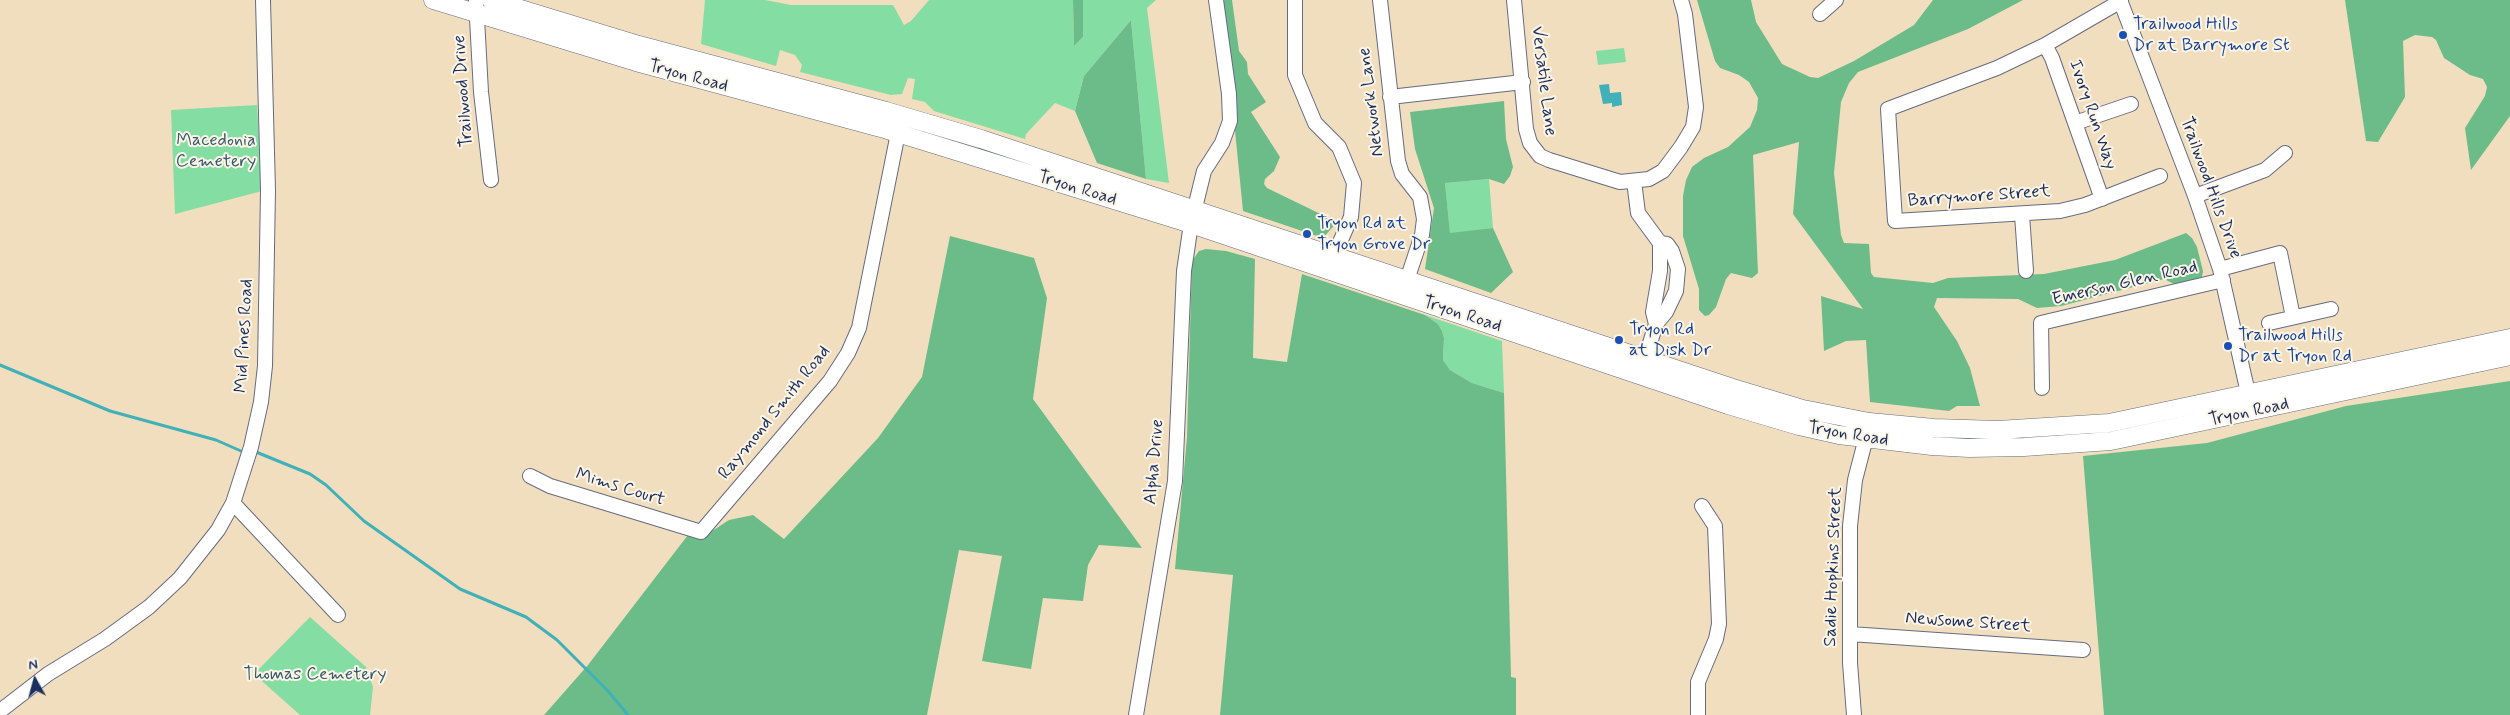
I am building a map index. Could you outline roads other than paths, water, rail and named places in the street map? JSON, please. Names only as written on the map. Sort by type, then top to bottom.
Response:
[{"type":"main road","name":"Tryon Road","points":[[433,0],[477,7],[636,62],[898,133],[1334,256],[1645,359],[1868,430],[1932,446],[1998,448],[2079,444],[2152,433],[2510,356]]},
{"type":"main road","name":"Tryon Road","points":[[492,0],[692,60],[886,111],[1737,408],[1799,426],[1868,430],[1970,430],[2050,428],[2130,420],[2248,393],[2510,338]]},
{"type":"main road","points":[[2436,373],[2510,364]]},
{"type":"main road","points":[[2152,433],[2187,419],[2234,408],[2243,404],[2248,393]]},
{"type":"street","name":"Mid Pines Road","points":[[0,710],[48,674],[105,639],[149,607],[180,578],[218,530],[233,503],[251,447],[261,402],[265,366],[268,190],[263,0]]},
{"type":"street","name":"Alpha Drive","points":[[1136,715],[1175,481],[1184,271],[1192,217],[1204,171],[1222,143],[1230,121],[1229,94],[1216,0]]},
{"type":"street","points":[[1295,0],[1295,75],[1314,123],[1339,147],[1354,183],[1351,217],[1334,256]]},
{"type":"street","name":"Network Lane","points":[[1380,0],[1398,160],[1402,174],[1420,197],[1424,219],[1422,235],[1407,280]]},
{"type":"street","name":"Versatile Lane","points":[[1514,0],[1528,138],[1537,152],[1549,160],[1610,181],[1648,179],[1662,171],[1688,136],[1696,117],[1685,14],[1681,0]]},
{"type":"street","points":[[1820,14],[1836,0]]},
{"type":"street","name":"Barrymore Street","points":[[2121,0],[2045,45],[1997,68],[1888,109],[1895,221],[2060,211],[2102,199],[2160,176]]},
{"type":"street","name":"Trailwood Hills Drive","points":[[2121,0],[2195,196],[2221,274],[2248,393]]},
{"type":"street","name":"Trailwood Drive","points":[[477,7],[481,92],[491,180]]},
{"type":"street","name":"Ivory Run Way","points":[[2045,45],[2052,58],[2102,199]]},
{"type":"street","points":[[1390,97],[1523,82]]},
{"type":"street","points":[[2075,123],[2131,104]]},
{"type":"street","name":"Raymond Smith Road","points":[[700,532],[830,381],[848,353],[859,328],[898,133]]},
{"type":"street","points":[[2195,196],[2265,170],[2285,153]]},
{"type":"street","points":[[1634,181],[1638,213],[1660,243],[1660,271],[1653,312],[1656,324],[1645,359]]},
{"type":"street","points":[[2022,214],[2026,272]]},
{"type":"street","points":[[1656,324],[1661,320],[1670,305],[1678,277],[1677,263],[1672,250],[1667,244],[1660,243]]},
{"type":"street","points":[[2221,274],[2280,253],[2293,316]]},
{"type":"street","name":"Emerson Glen Road","points":[[2042,388],[2040,323],[2221,274]]},
{"type":"street","points":[[2269,322],[2331,309]]},
{"type":"street","name":"Sadie Hopkins Street","points":[[1854,715],[1850,634],[1851,509],[1857,473],[1868,430]]},
{"type":"street","name":"Mims Court","points":[[530,476],[550,486],[700,532]]},
{"type":"street","points":[[233,503],[338,615]]},
{"type":"street","points":[[1698,715],[1698,682],[1714,646],[1719,624],[1715,526],[1702,506]]},
{"type":"street","name":"Newsome Street","points":[[1850,634],[2083,650]]},
{"type":"water","points":[[1609,84],[1610,93],[1621,92],[1622,105],[1612,107],[1612,103],[1603,104],[1599,85]]},
{"type":"waterway","points":[[0,365],[110,411],[216,440],[241,451]]},
{"type":"waterway","points":[[256,452],[310,474],[326,485],[364,521],[460,589],[526,617],[557,640],[607,690],[628,715]]},
{"type":"place","name":"Trailwood Hills Dr at Barrymore St","points":[[2123,35]]},
{"type":"place","name":"Tryon Rd at Tryon Grove Dr","points":[[1307,234]]},
{"type":"place","name":"Tryon Rd at Disk Dr","points":[[1619,340]]},
{"type":"place","name":"Trailwood Hills Dr at Tryon Rd","points":[[2228,346]]},
{"type":"park label","name":"Macedonia Cemetery","points":[[216,151]]},
{"type":"park label","name":"Thomas Cemetery","points":[[315,675]]}]
